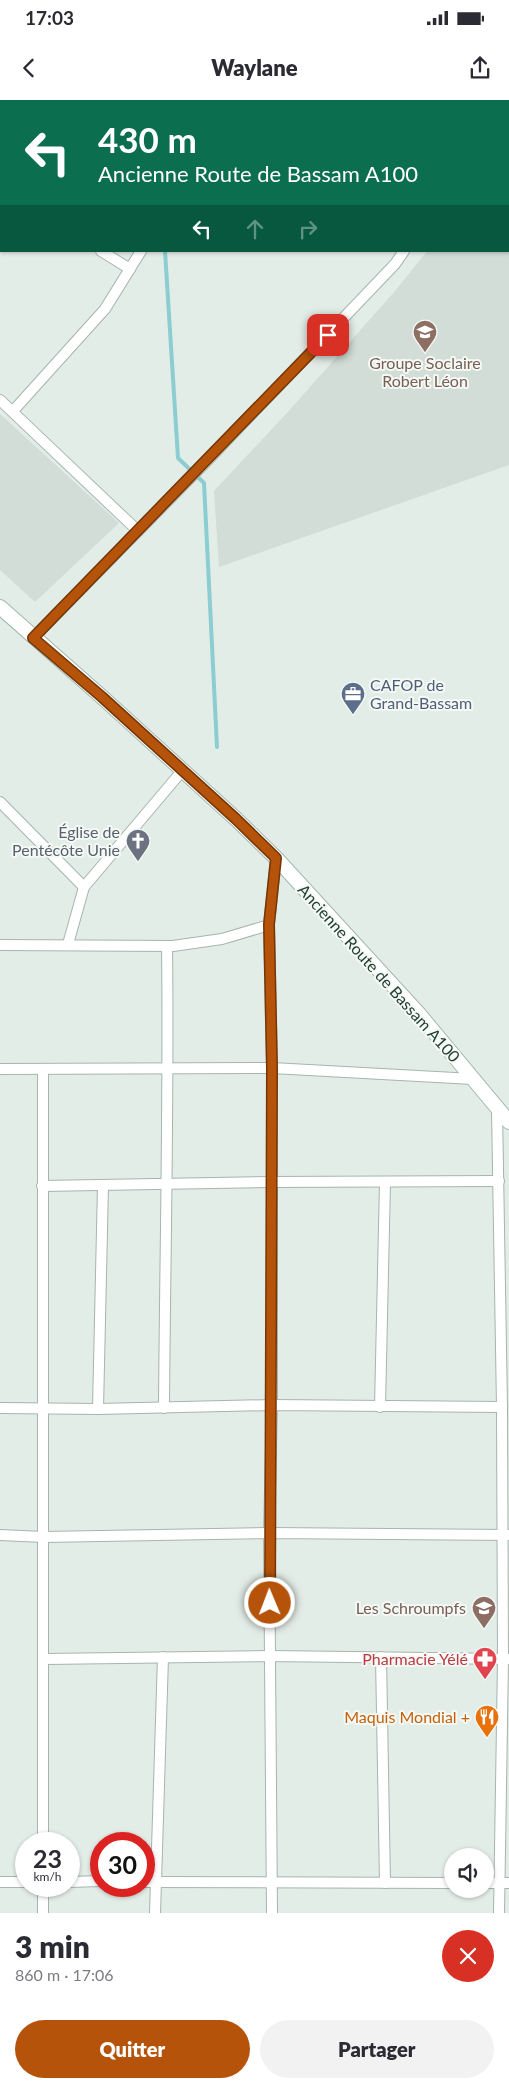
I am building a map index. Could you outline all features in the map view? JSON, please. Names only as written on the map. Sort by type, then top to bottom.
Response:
[{"type":"main road","name":"Ancienne Route de Bassam A100","points":[[0,607],[102,697],[276,858],[354,941],[509,1122]]},
{"type":"street","points":[[103,252],[130,269]]},
{"type":"street","points":[[12,411],[105,309],[139,252]]},
{"type":"street","points":[[33,638],[395,264],[403,252]]},
{"type":"street","points":[[0,400],[138,531]]},
{"type":"street","points":[[68,944],[84,887],[182,771]]},
{"type":"street","points":[[0,802],[84,887]]},
{"type":"street","points":[[272,1913],[269,1533],[272,1406],[272,1068],[269,924],[276,858]]},
{"type":"street","points":[[0,945],[167,946],[222,939],[269,924]]},
{"type":"street","points":[[164,1408],[165,1184],[169,1069],[167,946]]},
{"type":"street","points":[[0,1069],[272,1068],[473,1079]]},
{"type":"street","points":[[43,1069],[43,1832]]},
{"type":"street","points":[[497,1109],[506,1659],[504,1883],[499,1913]]},
{"type":"street","points":[[42,1186],[499,1181]]},
{"type":"street","points":[[380,1407],[385,1182]]},
{"type":"street","points":[[98,1409],[103,1185]]},
{"type":"street","points":[[0,1408],[502,1407]]},
{"type":"street","points":[[0,1535],[44,1537],[269,1533],[505,1535]]},
{"type":"street","points":[[44,1659],[270,1656],[506,1659]]},
{"type":"street","points":[[155,1913],[163,1657]]},
{"type":"street","points":[[381,1657],[385,1883]]},
{"type":"street","points":[[0,1882],[15,1882]]},
{"type":"street","points":[[156,1882],[444,1883]]},
{"type":"street","points":[[43,1897],[43,1913]]},
{"type":"shaded area","name":"Groupe Soclaire Robert Léon","points":[[426,252],[509,252],[509,465],[219,567],[214,491],[286,414],[395,291]]},
{"type":"shaded area","points":[[0,414],[119,523],[35,602],[0,570]]},
{"type":"waterway","points":[[165,252],[178,458],[204,483],[217,747]]},
{"type":"place","name":"Groupe Soclaire Robert Léon","points":[[425,353]]},
{"type":"place","name":"CAFOP de Grand-Bassam","points":[[353,715]]},
{"type":"place","name":"Église de Pentécôte Unie","points":[[138,862]]},
{"type":"place","name":"Les Schroumpfs","points":[[484,1629]]},
{"type":"place","name":"Pharmacie Yélé","points":[[485,1680]]},
{"type":"place","name":"Maquis Mondial +","points":[[487,1738]]},
{"type":"route","points":[[270,1603],[272,1068],[269,924],[276,858],[102,697],[33,638],[328,335]]}]
